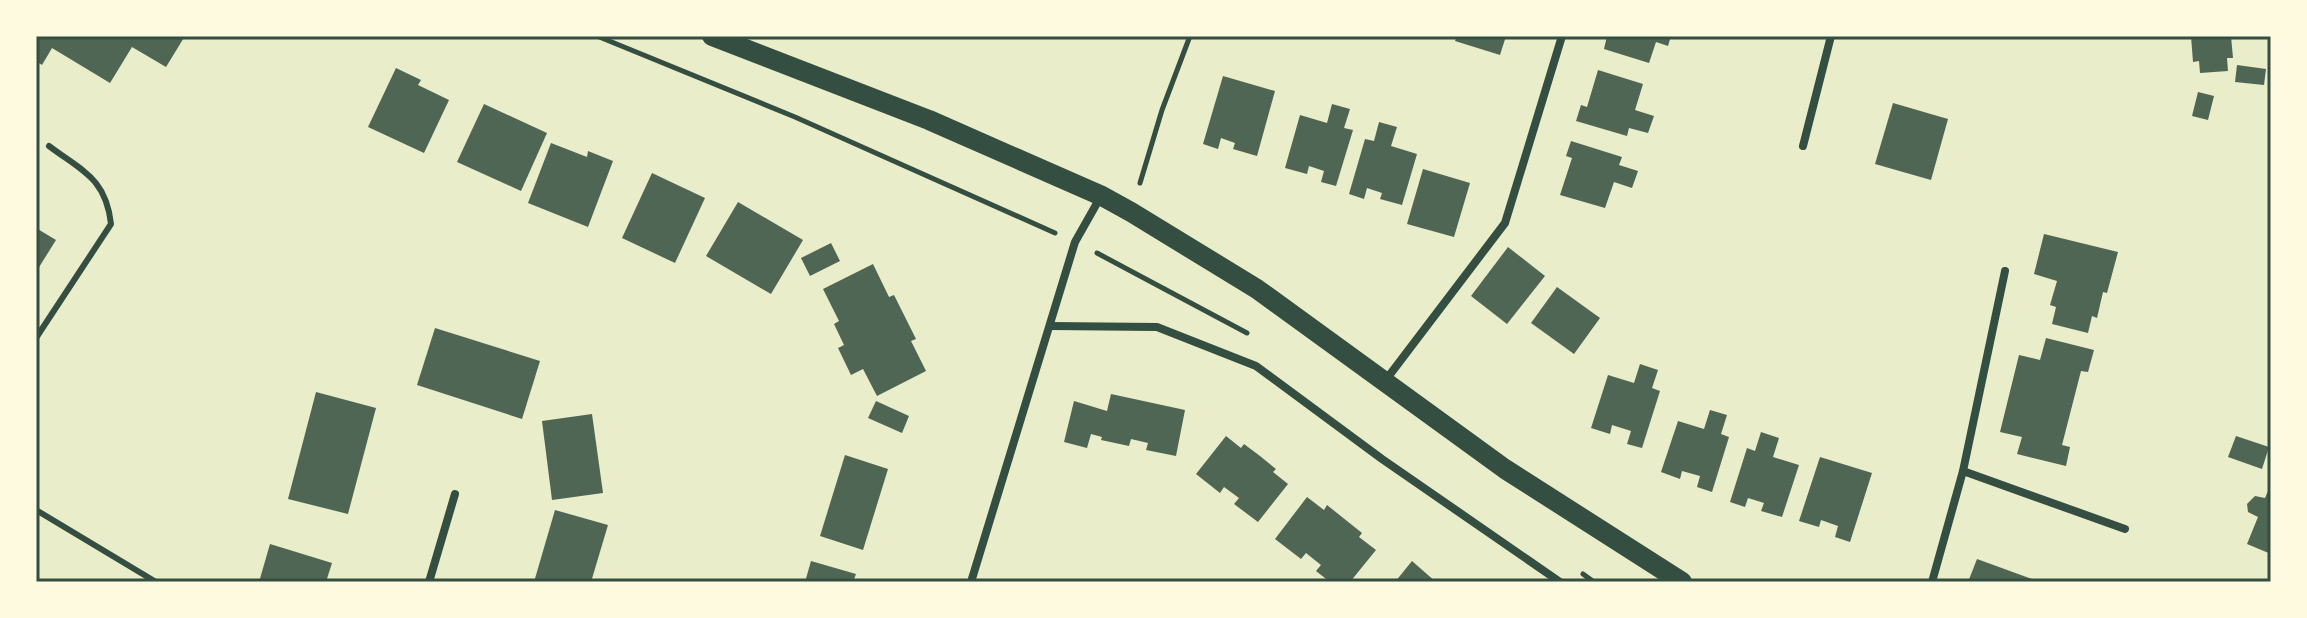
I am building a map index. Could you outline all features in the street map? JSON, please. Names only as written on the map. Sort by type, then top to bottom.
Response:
[{"type":"main road","points":[[712,36],[929,120],[1102,196],[1131,212],[1257,289],[1505,469],[1682,582]]},
{"type":"street","points":[[1384,381],[1505,223],[1562,36]]},
{"type":"street","points":[[1803,146],[1831,36]]},
{"type":"street","points":[[971,582],[1075,242],[1102,196]]},
{"type":"street","points":[[1932,582],[1963,471],[2005,271]]},
{"type":"street","points":[[1050,326],[1157,327],[1256,366],[1382,459],[1560,582]]},
{"type":"street","points":[[1963,471],[2125,529]]},
{"type":"street","points":[[429,582],[455,494]]},
{"type":"lane","points":[[36,338],[111,224],[108,201],[98,182],[49,146]]},
{"type":"lane","points":[[36,510],[156,582]]},
{"type":"path","points":[[597,36],[795,117],[1075,242],[1260,339]]},
{"type":"path","points":[[1131,212],[1162,110],[1190,36]]},
{"type":"path","points":[[1581,573],[1594,582]]},
{"type":"building","points":[[36,36],[185,36],[166,67],[132,47],[110,83],[52,48],[42,65],[36,61]]},
{"type":"building","points":[[1457,36],[1506,36],[1500,55],[1455,41]]},
{"type":"building","points":[[1607,36],[1671,36],[1668,46],[1656,42],[1649,63],[1604,49]]},
{"type":"building","points":[[2191,36],[2231,36],[2233,58],[2227,58],[2228,71],[2200,73],[2199,61],[2193,62]]},
{"type":"building","points":[[2237,65],[2266,69],[2264,85],[2235,82]]},
{"type":"building","points":[[396,68],[421,80],[418,85],[449,100],[424,153],[368,127]]},
{"type":"building","points":[[1598,70],[1643,84],[1635,110],[1654,116],[1648,133],[1629,128],[1627,136],[1576,121],[1581,105],[1587,107]]},
{"type":"building","points":[[1223,76],[1275,91],[1257,156],[1233,149],[1235,143],[1221,138],[1218,149],[1203,144]]},
{"type":"building","points":[[2198,92],[2214,96],[2208,120],[2192,116]]},
{"type":"building","points":[[1893,103],[1948,119],[1931,180],[1875,164]]},
{"type":"building","points":[[484,104],[547,133],[521,191],[457,162]]},
{"type":"building","points":[[1332,104],[1350,109],[1344,128],[1353,130],[1336,186],[1321,182],[1324,171],[1309,166],[1307,174],[1285,168],[1300,115],[1327,123]]},
{"type":"building","points":[[1379,122],[1397,127],[1391,146],[1417,154],[1402,205],[1380,199],[1382,193],[1367,188],[1364,199],[1349,194],[1365,139],[1374,141]]},
{"type":"building","points":[[1571,141],[1622,157],[1619,165],[1638,171],[1632,188],[1614,182],[1605,208],[1560,195],[1572,158],[1566,156]]},
{"type":"building","points":[[551,143],[587,157],[588,151],[613,161],[588,227],[528,203]]},
{"type":"building","points":[[1423,169],[1470,183],[1454,237],[1407,224]]},
{"type":"building","points":[[652,173],[705,198],[675,263],[622,238]]},
{"type":"building","points":[[738,202],[803,240],[771,294],[706,256]]},
{"type":"building","points":[[36,228],[56,240],[36,272]]},
{"type":"building","points":[[2044,234],[2118,252],[2107,293],[2103,292],[2097,318],[2092,316],[2088,333],[2052,324],[2056,307],[2050,305],[2057,281],[2034,274]]},
{"type":"building","points":[[831,243],[840,261],[810,276],[801,258]]},
{"type":"building","points":[[1508,247],[1545,276],[1507,324],[1471,296]]},
{"type":"building","points":[[873,264],[889,297],[894,295],[916,339],[911,341],[926,371],[877,396],[863,369],[851,375],[838,348],[844,345],[834,324],[839,321],[823,289]]},
{"type":"building","points":[[1557,287],[1600,318],[1574,354],[1531,323]]},
{"type":"building","points":[[435,328],[540,361],[522,419],[417,385]]},
{"type":"building","points":[[2046,338],[2094,350],[2088,372],[2081,371],[2062,445],[2070,447],[2066,466],[2017,454],[2022,437],[2000,432],[2019,355],[2040,360]]},
{"type":"building","points":[[1640,364],[1658,370],[1652,388],[1660,391],[1642,448],[1627,444],[1631,431],[1612,425],[1610,434],[1591,428],[1608,375],[1634,383]]},
{"type":"building","points":[[316,392],[376,408],[348,514],[288,499]]},
{"type":"building","points":[[1111,394],[1185,410],[1176,456],[1146,450],[1148,443],[1131,439],[1129,446],[1101,440],[1102,437],[1091,434],[1087,448],[1064,442],[1074,401],[1107,411]]},
{"type":"building","points":[[876,401],[909,416],[902,433],[868,418]]},
{"type":"building","points":[[1710,410],[1727,415],[1721,434],[1729,437],[1712,492],[1697,487],[1700,476],[1682,471],[1680,479],[1661,472],[1678,421],[1704,429]]},
{"type":"building","points":[[592,414],[603,493],[552,500],[542,421]]},
{"type":"building","points":[[1761,432],[1779,438],[1773,457],[1799,465],[1782,517],[1761,511],[1764,503],[1748,498],[1745,507],[1730,502],[1747,448],[1755,451]]},
{"type":"building","points":[[1226,436],[1241,448],[1244,444],[1260,456],[1288,484],[1258,522],[1234,504],[1239,498],[1224,487],[1220,493],[1196,474]]},
{"type":"building","points":[[2236,436],[2269,447],[2262,469],[2228,457]]},
{"type":"building","points":[[845,455],[888,469],[863,550],[820,536]]},
{"type":"building","points":[[1820,457],[1872,473],[1850,542],[1835,537],[1838,526],[1821,520],[1819,527],[1799,521]]},
{"type":"building","points":[[2271,484],[2271,554],[2247,544],[2258,517],[2248,512],[2247,504],[2255,496],[2265,498]]},
{"type":"building","points":[[1307,497],[1324,510],[1327,505],[1362,533],[1359,537],[1376,550],[1350,582],[1330,582],[1316,571],[1321,565],[1306,553],[1301,559],[1275,539]]},
{"type":"building","points":[[555,510],[608,525],[591,582],[534,582]]},
{"type":"building","points":[[270,544],[332,563],[326,582],[259,582]]},
{"type":"building","points":[[1977,559],[2040,582],[1968,582]]},
{"type":"building","points":[[811,561],[856,574],[853,582],[805,582]]},
{"type":"building","points":[[1412,561],[1436,582],[1395,582]]}]
